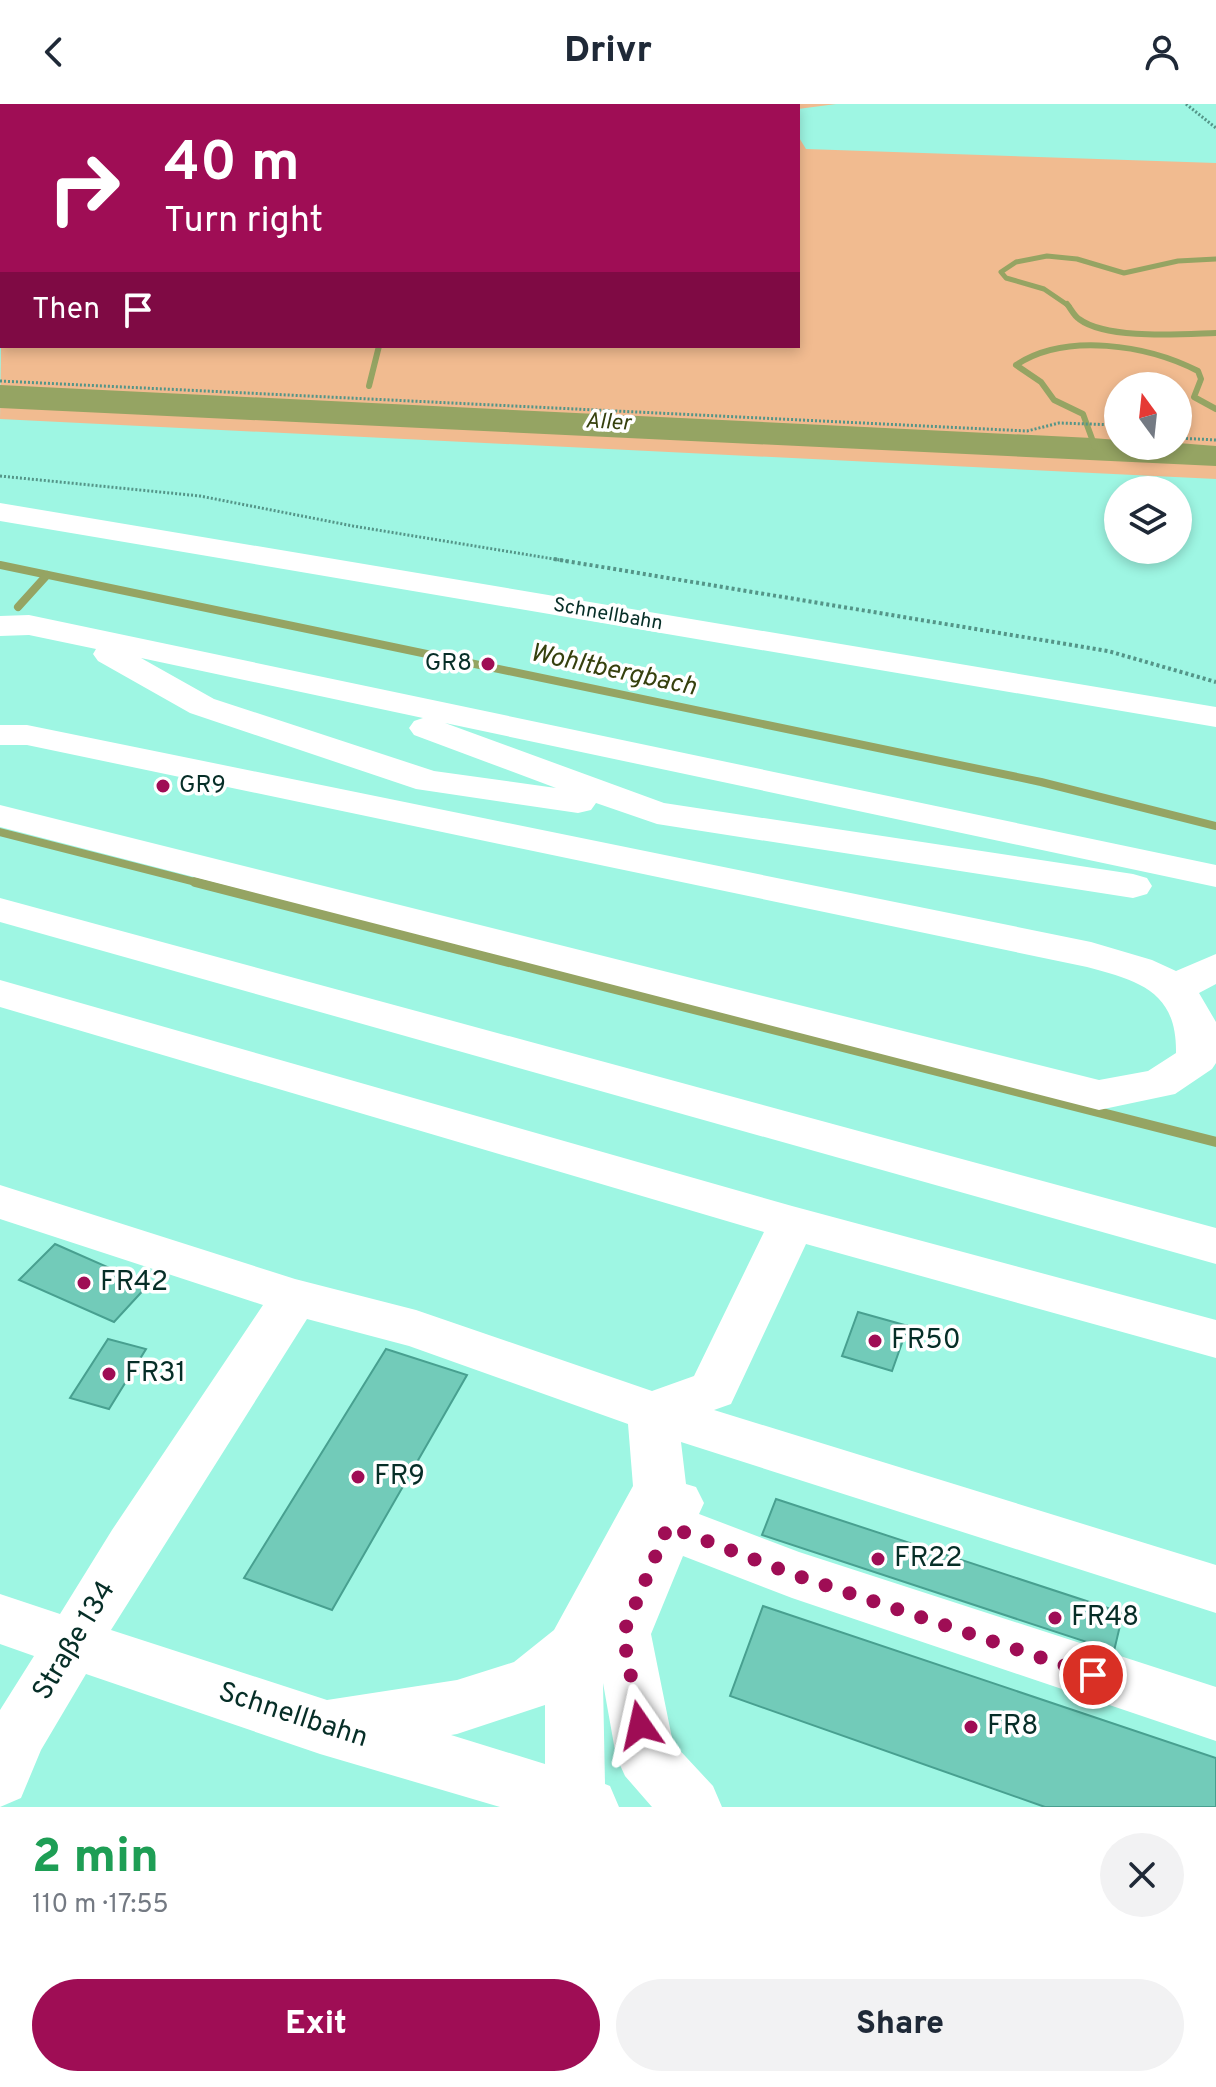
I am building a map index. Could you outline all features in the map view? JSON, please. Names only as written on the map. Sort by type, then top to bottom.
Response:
[{"type":"street","name":"Schnellbahn","points":[[0,512],[1216,717]]},
{"type":"street","points":[[0,626],[29,625],[74,634],[1216,876]]},
{"type":"street","points":[[74,634],[202,706],[429,781],[657,813],[1216,900]]},
{"type":"street","points":[[416,706],[409,722],[657,813]]},
{"type":"street","points":[[0,735],[27,735],[1091,955],[1146,971],[1204,976],[1196,1022],[1197,1059],[1160,1084],[1099,1095],[0,816]]},
{"type":"street","points":[[1111,855],[1133,886]]},
{"type":"street","points":[[0,910],[1216,1246]]},
{"type":"street","points":[[0,993],[792,1223],[1216,1339]]},
{"type":"street","points":[[0,1202],[295,1297],[416,1329],[652,1412],[1216,1589]]},
{"type":"street","points":[[652,1412],[713,1390],[792,1223]]},
{"type":"street","name":"Straße 134","points":[[9,1757],[131,1547],[295,1297]]},
{"type":"street","points":[[652,1412],[680,1443],[686,1482],[623,1634],[646,1756],[691,1807]]},
{"type":"street","points":[[320,1726],[457,1707],[532,1683],[574,1648],[660,1487],[652,1412]]},
{"type":"street","points":[[668,1526],[792,1574],[1216,1714]]},
{"type":"street","name":"Schnellbahn","points":[[0,1619],[320,1726],[478,1771],[588,1807]]},
{"type":"street","points":[[574,1648],[575,1807]]},
{"type":"path","points":[[1186,104],[1216,128]]},
{"type":"path","points":[[0,381],[1027,431],[1074,422],[1104,423]]},
{"type":"path","points":[[1192,439],[1216,440]]},
{"type":"path","points":[[0,476],[200,496],[353,526],[1108,651],[1216,682]]},
{"type":"shaded area","points":[[800,104],[836,104],[800,109]]},
{"type":"shaded area","points":[[800,139],[806,149],[1216,163],[1216,479],[0,419],[1,348],[800,348]]},
{"type":"water","name":"Aller","points":[[0,385],[1092,438],[1104,439],[1104,460],[1192,460],[1192,444],[1216,446],[1216,466],[0,408]]},
{"type":"building","name":"FR42","points":[[55,1244],[148,1285],[114,1322],[19,1280]]},
{"type":"building","name":"FR50","points":[[858,1312],[908,1326],[892,1371],[842,1356]]},
{"type":"building","name":"FR31","points":[[108,1339],[146,1349],[109,1409],[70,1398]]},
{"type":"building","name":"FR9","points":[[386,1349],[467,1375],[332,1610],[244,1578]]},
{"type":"building","name":"FR22","points":[[776,1499],[1123,1613],[1114,1651],[762,1535]]},
{"type":"building","name":"FR8","points":[[763,1606],[1216,1758],[1216,1807],[1045,1807],[730,1696]]},
{"type":"waterway","points":[[1068,305],[1044,289],[1006,278],[1001,272],[1016,262],[1047,256],[1077,259],[1124,273],[1178,261],[1216,259]]},
{"type":"waterway","points":[[1068,305],[1079,319],[1107,330],[1165,335],[1216,333]]},
{"type":"waterway","points":[[1095,447],[1083,414],[1054,400],[1041,382],[1016,365],[1058,348],[1082,346],[1107,346],[1155,354],[1198,371],[1201,379],[1194,397],[1216,409]]},
{"type":"waterway","points":[[369,386],[378,348]]},
{"type":"waterway","name":"Wohltbergbach","points":[[0,565],[1041,782],[1216,826]]},
{"type":"waterway","points":[[18,607],[47,575]]},
{"type":"waterway","points":[[0,832],[203,884]]},
{"type":"waterway","points":[[195,882],[1216,1142]]},
{"type":"place","name":"GR8","points":[[488,664]]},
{"type":"place","name":"GR9","points":[[163,786]]},
{"type":"place","name":"FR42","points":[[84,1283]]},
{"type":"place","name":"FR50","points":[[875,1341]]},
{"type":"place","name":"FR31","points":[[109,1374]]},
{"type":"place","name":"FR9","points":[[358,1477]]},
{"type":"place","name":"FR22","points":[[878,1559]]},
{"type":"place","name":"FR48","points":[[1055,1618]]},
{"type":"place","name":"FR8","points":[[971,1727]]},
{"type":"route","points":[[640,1725],[623,1634],[668,1526],[792,1574],[1093,1675]]}]
